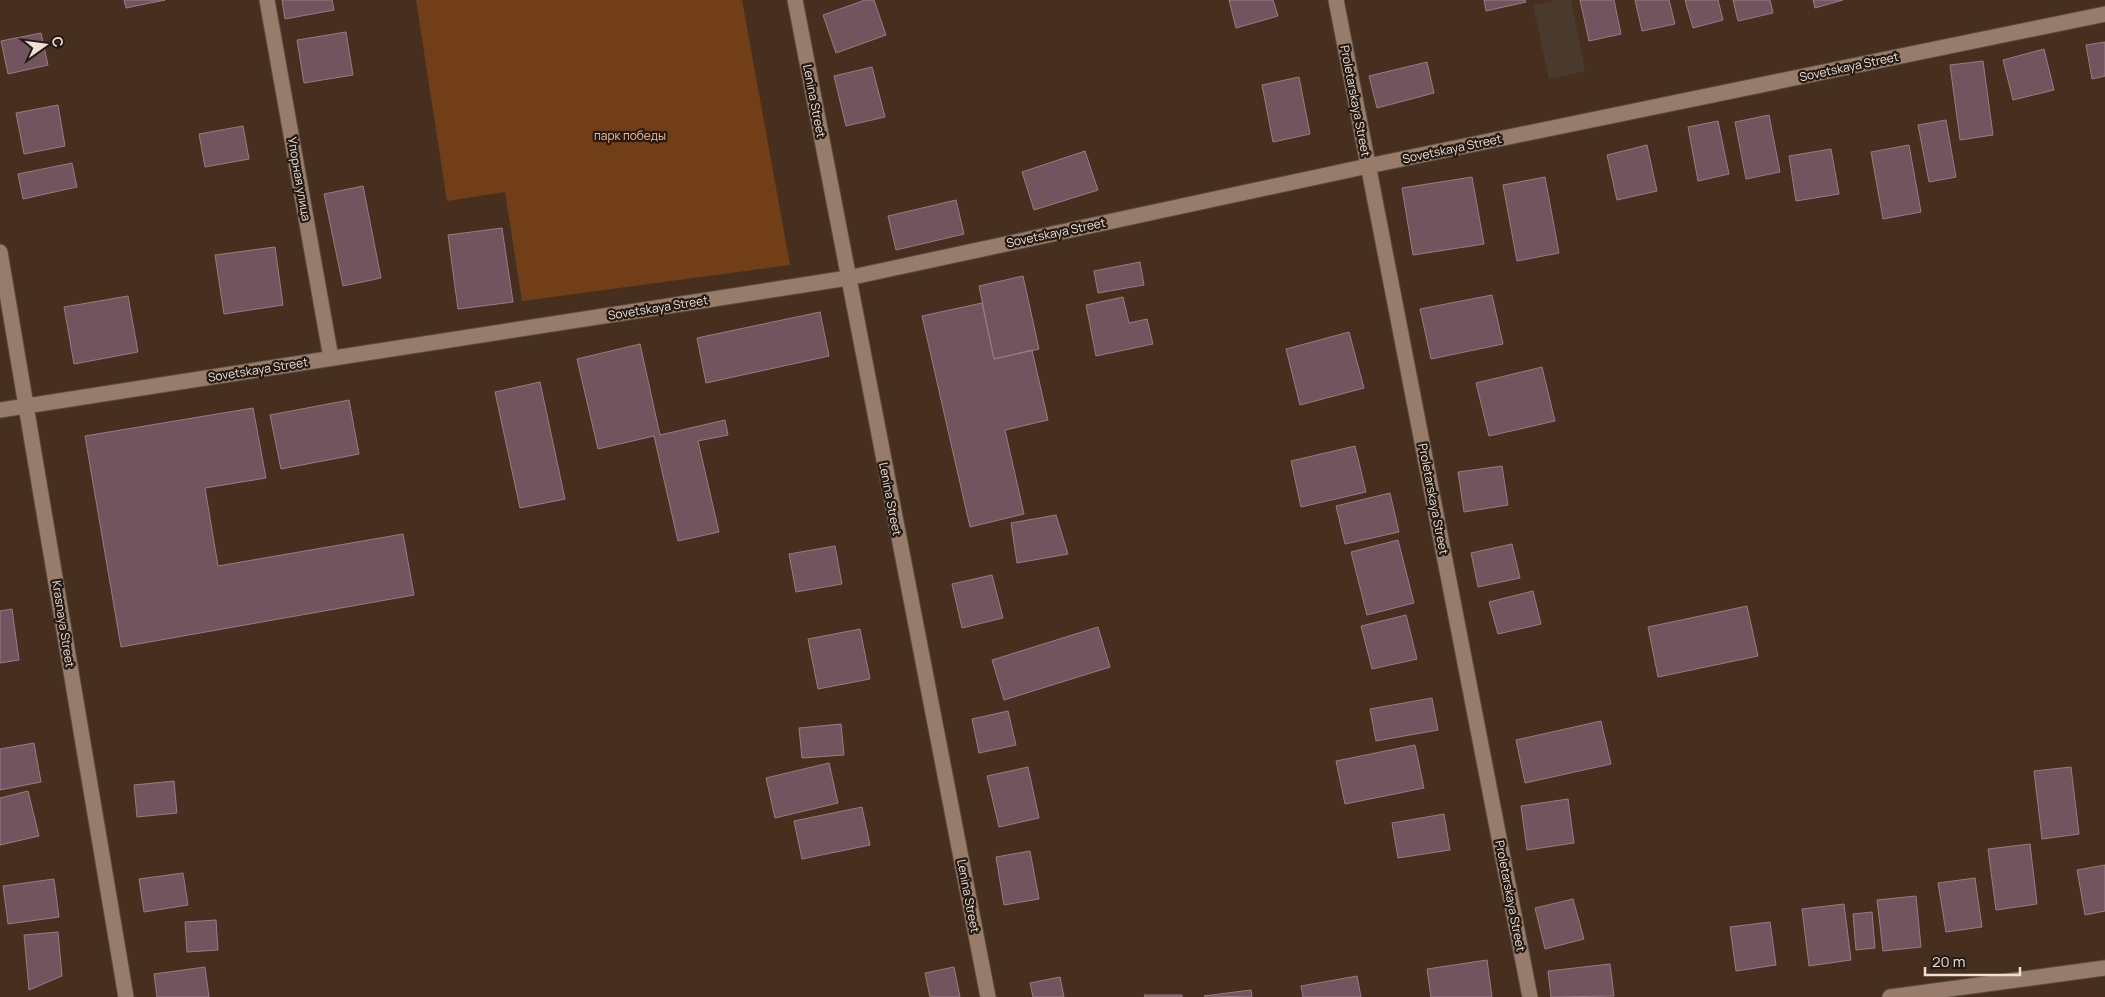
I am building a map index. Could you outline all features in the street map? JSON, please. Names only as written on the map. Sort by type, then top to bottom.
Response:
[{"type":"street","name":"Упорная улица","points":[[267,0],[331,358]]},
{"type":"street","name":"Lenina Street","points":[[795,0],[988,997]]},
{"type":"street","name":"Proletarskaya Street","points":[[1336,0],[1530,997]]},
{"type":"street","name":"Sovetskaya Street","points":[[0,410],[848,278],[1368,166],[2105,14]]},
{"type":"street","name":"Krasnaya Street","points":[[0,252],[126,997]]},
{"type":"street","points":[[1890,997],[2105,968]]},
{"type":"shaded area","points":[[1557,0],[1571,0],[1585,71],[1549,79],[1533,5]]},
{"type":"green space","name":"парк победы","points":[[416,0],[742,0],[790,265],[522,301],[505,192],[447,201]]},
{"type":"building","points":[[124,0],[165,0],[126,8]]},
{"type":"building","points":[[282,0],[332,0],[334,10],[285,19]]},
{"type":"building","points":[[865,0],[874,0],[886,35],[836,53],[823,15]]},
{"type":"building","points":[[1229,0],[1273,0],[1278,16],[1236,28]]},
{"type":"building","points":[[1484,0],[1525,0],[1526,2],[1486,11]]},
{"type":"building","points":[[1580,0],[1614,0],[1621,34],[1589,41]]},
{"type":"building","points":[[1635,0],[1669,0],[1675,24],[1642,31]]},
{"type":"building","points":[[1685,0],[1718,0],[1723,20],[1693,28]]},
{"type":"building","points":[[1733,0],[1770,0],[1773,13],[1738,21]]},
{"type":"building","points":[[1813,0],[1843,0],[1815,8]]},
{"type":"building","points":[[346,32],[353,75],[304,83],[297,40]]},
{"type":"building","points":[[41,33],[48,65],[8,74],[1,41]]},
{"type":"building","points":[[2105,42],[2105,76],[2092,79],[2086,45]]},
{"type":"building","points":[[2044,49],[2054,90],[2013,100],[2003,60]]},
{"type":"building","points":[[1983,61],[1993,135],[1960,140],[1950,65]]},
{"type":"building","points":[[1427,62],[1434,93],[1377,108],[1369,76]]},
{"type":"building","points":[[872,67],[885,117],[846,126],[834,76]]},
{"type":"building","points":[[1299,77],[1310,134],[1273,142],[1262,85]]},
{"type":"building","points":[[58,105],[65,146],[24,154],[16,113]]},
{"type":"building","points":[[1769,115],[1780,172],[1746,179],[1735,122]]},
{"type":"building","points":[[1946,120],[1956,177],[1929,182],[1918,125]]},
{"type":"building","points":[[1718,121],[1729,174],[1698,181],[1688,127]]},
{"type":"building","points":[[243,126],[249,159],[205,167],[199,134]]},
{"type":"building","points":[[1647,145],[1657,191],[1617,200],[1607,155]]},
{"type":"building","points":[[1909,145],[1921,212],[1883,219],[1871,152]]},
{"type":"building","points":[[1831,149],[1839,194],[1796,201],[1789,156]]},
{"type":"building","points":[[1085,151],[1098,190],[1034,210],[1022,172]]},
{"type":"building","points":[[72,163],[77,187],[23,199],[18,174]]},
{"type":"building","points":[[1472,177],[1484,244],[1413,255],[1402,188]]},
{"type":"building","points":[[1545,177],[1559,253],[1517,261],[1503,185]]},
{"type":"building","points":[[363,186],[381,278],[343,286],[324,194]]},
{"type":"building","points":[[956,200],[964,234],[896,250],[888,216]]},
{"type":"building","points":[[502,228],[513,302],[458,309],[448,235]]},
{"type":"building","points":[[275,247],[283,305],[224,314],[215,255]]},
{"type":"building","points":[[1140,262],[1144,285],[1098,293],[1094,271]]},
{"type":"building","points":[[1023,276],[1039,349],[994,359],[979,286]]},
{"type":"building","points":[[1492,295],[1503,344],[1431,359],[1420,309]]},
{"type":"building","points":[[128,296],[138,352],[74,364],[64,307]]},
{"type":"building","points":[[1123,297],[1129,323],[1147,319],[1153,344],[1096,356],[1086,305]]},
{"type":"building","points":[[982,303],[994,359],[1032,350],[1048,420],[1005,430],[1024,514],[970,527],[922,316]]},
{"type":"building","points":[[820,312],[829,356],[706,383],[697,338]]},
{"type":"building","points":[[1349,332],[1364,388],[1300,405],[1286,349]]},
{"type":"building","points":[[640,344],[660,435],[725,420],[728,435],[698,441],[719,532],[678,541],[654,436],[598,449],[577,359]]},
{"type":"building","points":[[1542,367],[1555,421],[1489,436],[1476,383]]},
{"type":"building","points":[[540,382],[565,499],[520,508],[495,392]]},
{"type":"building","points":[[349,400],[359,454],[281,469],[270,415]]},
{"type":"building","points":[[253,408],[266,478],[205,488],[218,566],[403,534],[414,595],[121,647],[85,436]]},
{"type":"building","points":[[1355,446],[1366,492],[1301,507],[1291,461]]},
{"type":"building","points":[[1502,466],[1508,505],[1464,512],[1458,472]]},
{"type":"building","points":[[1390,493],[1399,532],[1345,544],[1336,506]]},
{"type":"building","points":[[1056,515],[1068,554],[1017,563],[1011,523]]},
{"type":"building","points":[[1398,540],[1414,603],[1367,615],[1351,552]]},
{"type":"building","points":[[1512,544],[1520,578],[1478,587],[1471,553]]},
{"type":"building","points":[[835,546],[842,584],[796,592],[789,554]]},
{"type":"building","points":[[992,575],[1003,618],[962,628],[952,584]]},
{"type":"building","points":[[1533,591],[1541,624],[1498,634],[1489,602]]},
{"type":"building","points":[[1747,606],[1758,656],[1658,677],[1648,627]]},
{"type":"building","points":[[12,609],[19,660],[0,663],[0,611]]},
{"type":"building","points":[[1406,615],[1417,659],[1372,669],[1361,626]]},
{"type":"building","points":[[1098,627],[1110,667],[1004,700],[992,660]]},
{"type":"building","points":[[860,629],[870,679],[818,689],[808,639]]},
{"type":"building","points":[[1432,698],[1438,730],[1376,741],[1370,709]]},
{"type":"building","points":[[1008,711],[1016,745],[979,753],[972,719]]},
{"type":"building","points":[[1601,721],[1611,764],[1525,783],[1516,740]]},
{"type":"building","points":[[841,724],[844,755],[802,758],[799,728]]},
{"type":"building","points":[[34,743],[41,782],[0,790],[0,749]]},
{"type":"building","points":[[1415,745],[1424,788],[1345,804],[1336,761]]},
{"type":"building","points":[[829,763],[838,803],[775,818],[766,778]]},
{"type":"building","points":[[1028,767],[1039,818],[999,827],[987,776]]},
{"type":"building","points":[[2071,767],[2079,834],[2042,839],[2034,771]]},
{"type":"building","points":[[174,781],[177,813],[137,817],[134,785]]},
{"type":"building","points":[[28,791],[39,836],[0,845],[0,798]]},
{"type":"building","points":[[1568,799],[1574,843],[1527,850],[1521,806]]},
{"type":"building","points":[[862,807],[870,845],[802,859],[794,821]]},
{"type":"building","points":[[1444,814],[1450,850],[1398,858],[1392,823]]},
{"type":"building","points":[[2030,844],[2037,904],[1996,910],[1988,849]]},
{"type":"building","points":[[1030,851],[1039,899],[1004,905],[996,857]]},
{"type":"building","points":[[2105,865],[2105,911],[2085,915],[2077,870]]},
{"type":"building","points":[[183,873],[188,905],[144,912],[139,879]]},
{"type":"building","points":[[1975,878],[1982,927],[1946,932],[1938,883]]},
{"type":"building","points":[[54,879],[59,917],[8,924],[3,886]]},
{"type":"building","points":[[1916,896],[1921,947],[1883,951],[1877,900]]},
{"type":"building","points":[[1573,899],[1584,939],[1545,949],[1535,908]]},
{"type":"building","points":[[1844,904],[1851,960],[1809,966],[1802,909]]},
{"type":"building","points":[[1872,912],[1875,948],[1856,950],[1853,914]]},
{"type":"building","points":[[216,920],[218,950],[187,952],[185,922]]},
{"type":"building","points":[[1770,922],[1776,965],[1736,971],[1730,927]]},
{"type":"building","points":[[58,932],[62,976],[29,990],[24,935]]},
{"type":"building","points":[[1487,960],[1492,997],[1431,997],[1427,969]]},
{"type":"building","points":[[1610,964],[1614,996],[1551,997],[1548,971]]},
{"type":"building","points":[[205,967],[209,997],[157,997],[154,974]]},
{"type":"building","points":[[954,967],[960,997],[930,997],[925,973]]},
{"type":"building","points":[[1357,976],[1361,997],[1303,997],[1301,986]]},
{"type":"building","points":[[1060,977],[1064,997],[1033,997],[1030,983]]},
{"type":"building","points":[[1251,990],[1252,997],[1204,996]]},
{"type":"building","points":[[1144,995],[1182,995],[1182,997],[1145,997]]}]
